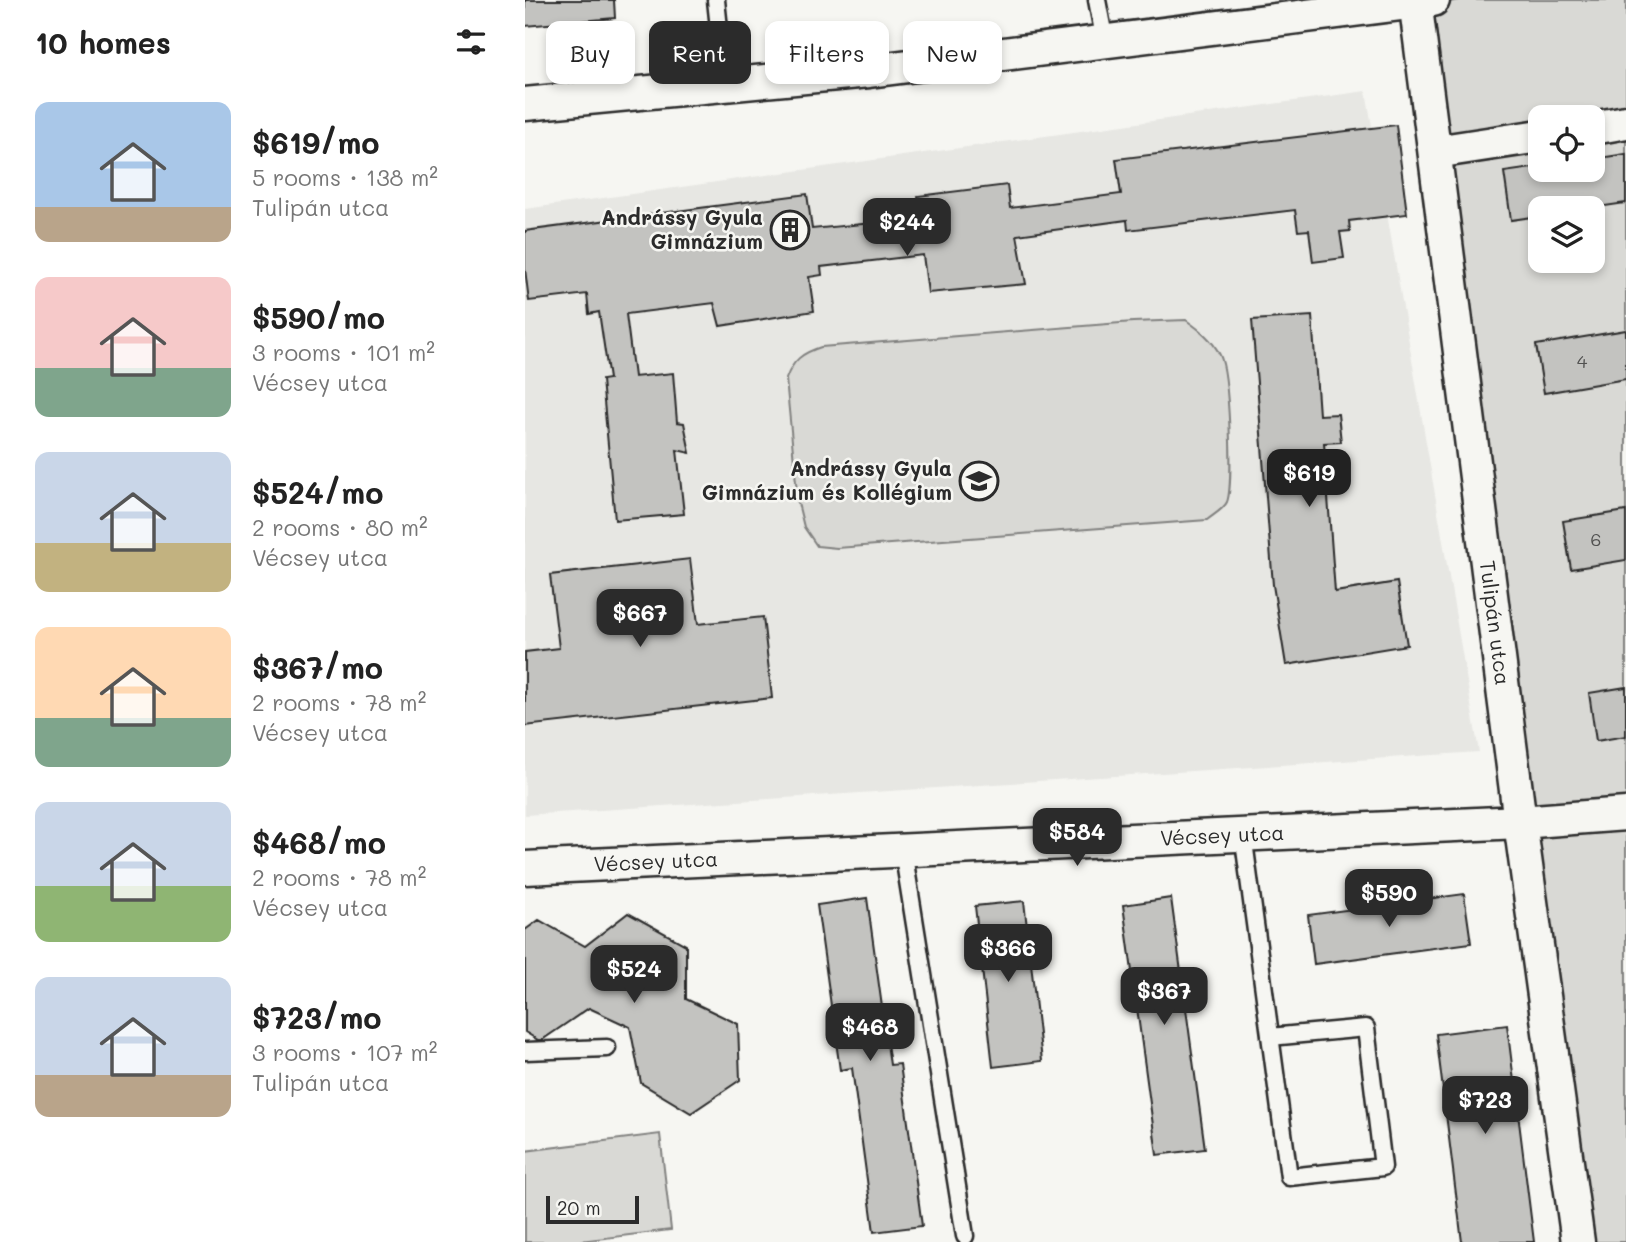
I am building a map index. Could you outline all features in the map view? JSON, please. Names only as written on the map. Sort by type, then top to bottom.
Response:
[{"type":"street","points":[[525,104],[869,71],[1421,1]]},
{"type":"street","name":"Tulipán utca","points":[[1421,1],[1435,152],[1520,822],[1578,1242]]},
{"type":"street","points":[[1605,126],[1626,122]]},
{"type":"street","points":[[1435,152],[1528,138]]},
{"type":"street","name":"Vécsey utca","points":[[525,868],[1520,822],[1626,814]]},
{"type":"lane","points":[[716,0],[725,85]]},
{"type":"lane","points":[[1097,0],[1105,42]]},
{"type":"lane","points":[[1243,834],[1270,1037],[1289,1177],[1383,1167],[1366,1028],[1270,1037]]},
{"type":"lane","points":[[902,850],[965,1236]]},
{"type":"lane","points":[[525,1051],[607,1048]]},
{"type":"shaded area","points":[[1460,0],[1626,0],[1626,1242],[1582,1242],[1421,7]]},
{"type":"shaded area","name":"Andrássy Gyula Gimnázium és Kollégium","points":[[1366,91],[1479,752],[525,815],[525,209]]},
{"type":"shaded area","points":[[1186,320],[1217,349],[1226,383],[1229,491],[1226,505],[1207,520],[837,548],[817,546],[804,527],[798,503],[786,379],[795,362],[809,352],[821,347]]},
{"type":"shaded area","points":[[660,1134],[671,1230],[572,1242],[525,1242],[525,1151]]},
{"type":"building","points":[[525,0],[614,0],[615,18],[546,21],[546,24],[525,26]]},
{"type":"building","name":"Andrássy Gyula Gimnázium","points":[[1396,125],[1407,214],[1349,221],[1350,231],[1340,232],[1344,258],[1313,262],[1309,230],[1298,231],[1295,210],[1128,230],[1127,220],[1017,235],[1026,284],[928,293],[923,255],[821,267],[822,275],[809,277],[814,311],[720,326],[714,303],[626,314],[634,377],[673,373],[677,422],[684,423],[690,453],[677,450],[684,514],[615,520],[602,380],[609,379],[599,312],[589,314],[587,294],[529,301],[525,269],[525,231],[807,194],[812,229],[923,218],[918,196],[1007,185],[1010,208],[1121,194],[1116,159]]},
{"type":"building","points":[[1626,154],[1626,203],[1605,206],[1605,196],[1528,196],[1528,218],[1511,220],[1504,172],[1528,169],[1528,182],[1605,182],[1605,157]]},
{"type":"building","points":[[1312,316],[1319,415],[1338,414],[1341,442],[1324,443],[1335,592],[1397,582],[1407,645],[1286,665],[1273,585],[1252,320]]},
{"type":"building","points":[[1626,330],[1626,379],[1544,393],[1536,345]]},
{"type":"building","points":[[1626,511],[1626,560],[1571,569],[1563,521]]},
{"type":"building","points":[[690,559],[698,624],[763,617],[772,698],[525,726],[525,652],[559,648],[550,575]]},
{"type":"building","points":[[1626,687],[1626,736],[1596,741],[1589,693]]},
{"type":"building","points":[[1464,894],[1471,943],[1314,964],[1308,915]]},
{"type":"building","points":[[867,898],[890,1065],[900,1064],[922,1226],[874,1232],[852,1068],[840,1070],[817,905]]},
{"type":"building","points":[[1171,898],[1205,1149],[1157,1155],[1123,905]]},
{"type":"building","points":[[1024,901],[1042,1061],[993,1067],[975,906]]},
{"type":"building","points":[[628,913],[686,945],[686,999],[738,1024],[740,1080],[691,1113],[641,1083],[630,1027],[589,1008],[542,1040],[525,1032],[525,930],[539,920],[585,946]]},
{"type":"building","points":[[1507,1025],[1534,1242],[1462,1242],[1436,1034]]},
{"type":"place","name":"Andrássy Gyula Gimnázium","points":[[790,230]]},
{"type":"place","name":"Andrássy Gyula Gimnázium és Kollégium","points":[[979,481]]}]
